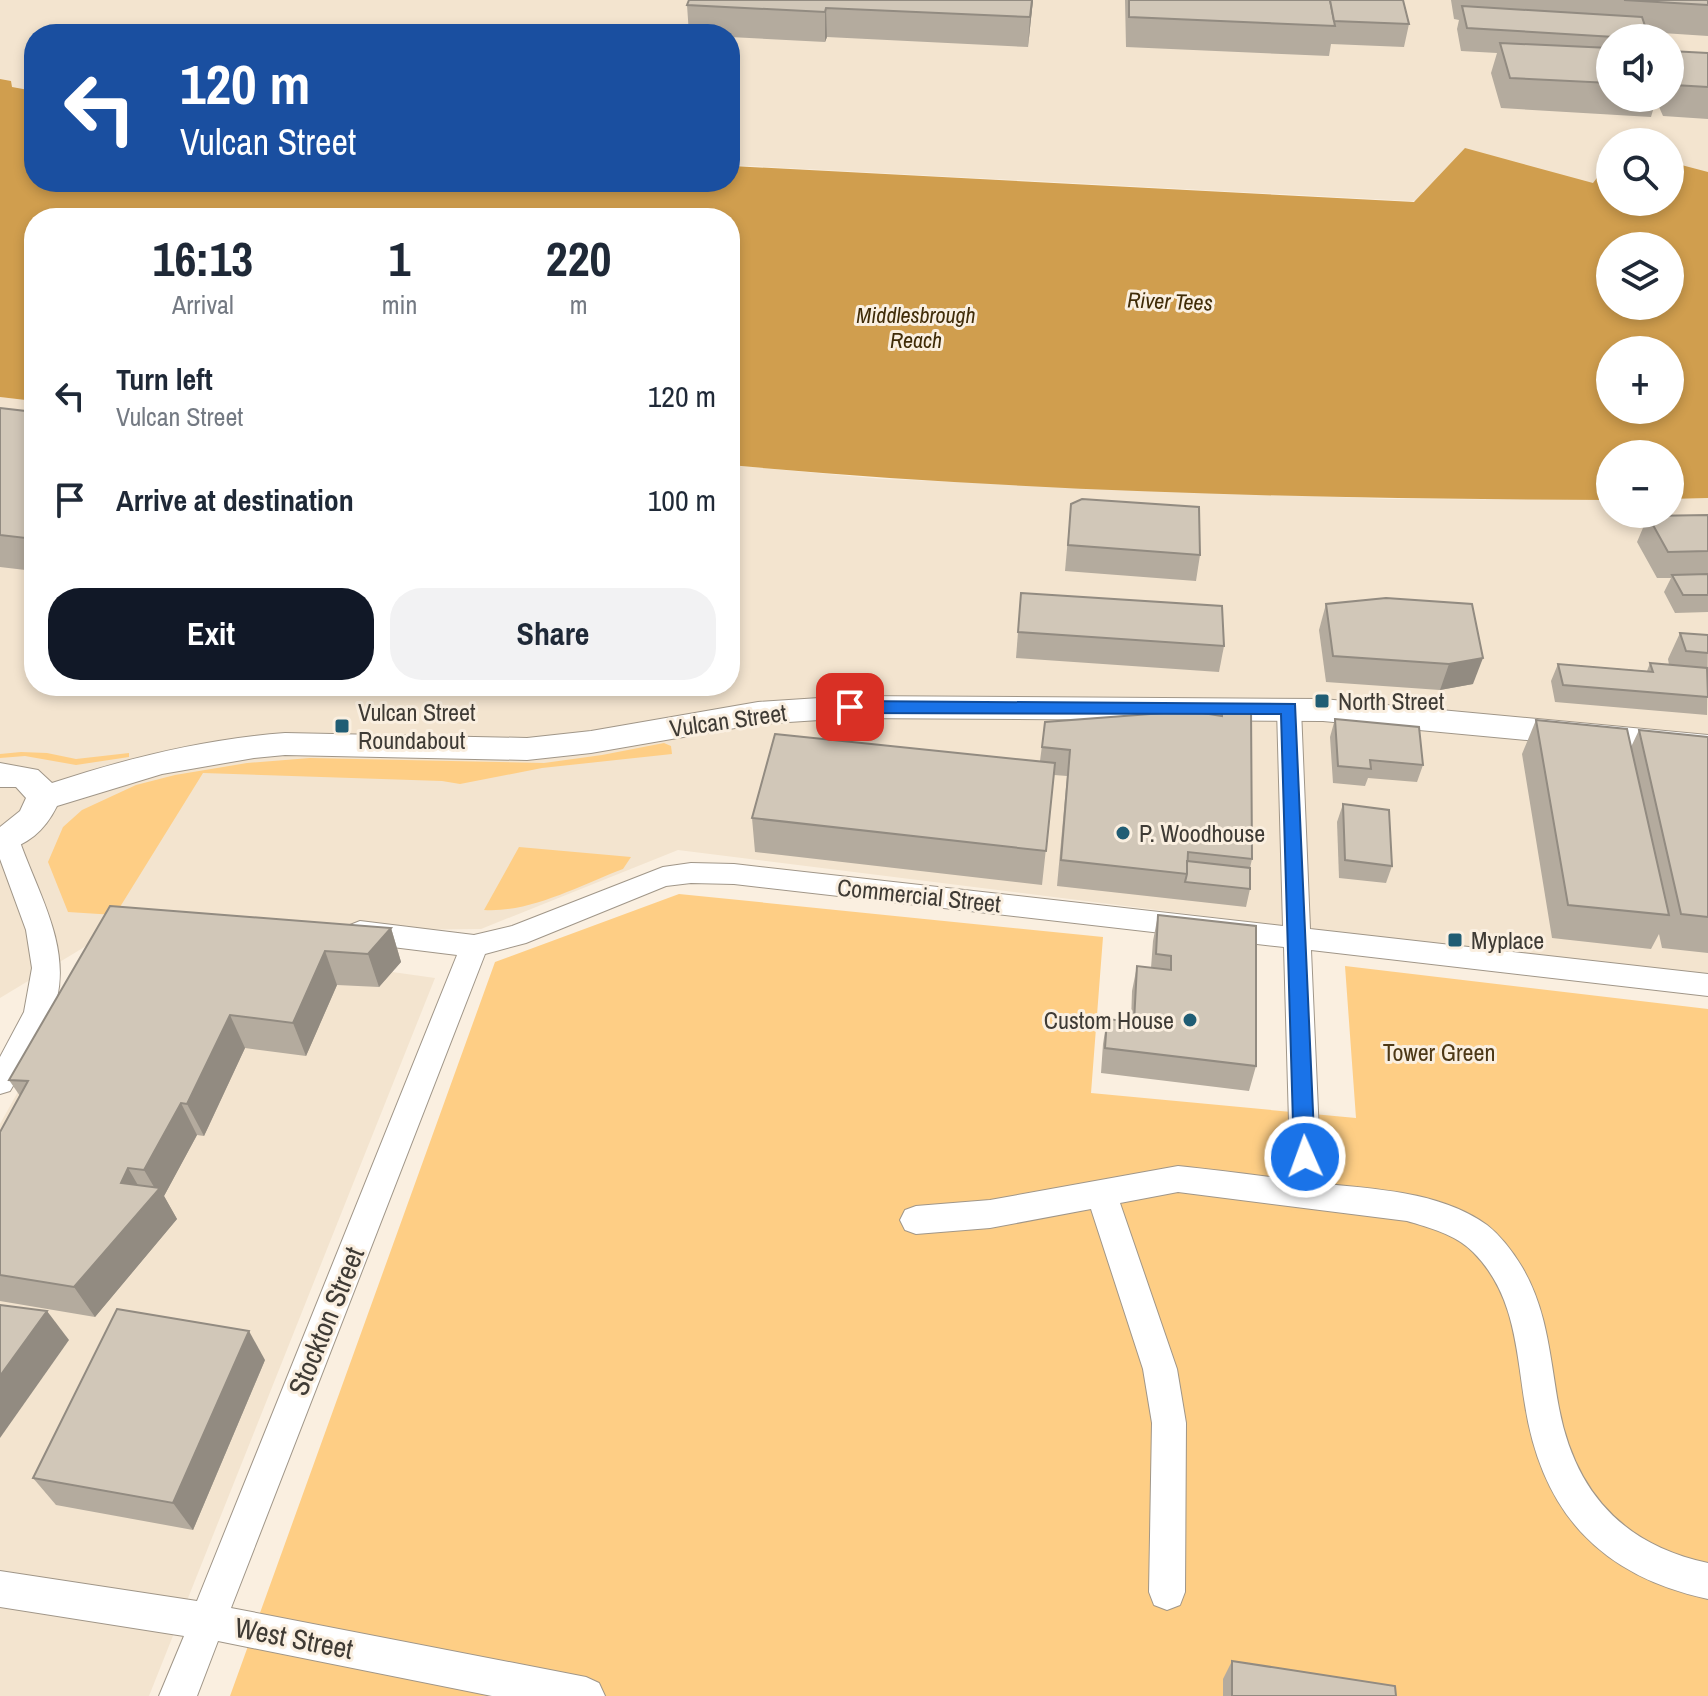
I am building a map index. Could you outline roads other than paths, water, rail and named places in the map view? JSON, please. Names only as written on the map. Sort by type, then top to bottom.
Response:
[{"type":"street","name":"Vulcan Street","points":[[43,798],[144,766],[245,746],[285,744],[527,749],[591,742],[758,713],[850,707],[1289,709],[1708,746]]},
{"type":"street","points":[[1289,709],[1305,1157]]},
{"type":"street","points":[[0,775],[18,775],[31,780],[40,788],[43,798],[32,821],[3,840],[36,918],[46,956],[45,988],[27,1035],[0,1082]]},
{"type":"street","name":"Commercial Street","points":[[330,929],[474,946],[516,936],[563,919],[663,877],[691,873],[734,874],[1708,985]]},
{"type":"street","name":"Stockton Street","points":[[178,1696],[474,946]]},
{"type":"street","points":[[916,1220],[990,1214],[1178,1179],[1407,1207],[1443,1218],[1483,1240],[1509,1275],[1528,1311],[1548,1435],[1563,1479],[1591,1521],[1622,1549],[1678,1577],[1708,1581]]},
{"type":"street","points":[[1102,1195],[1160,1369],[1169,1423],[1167,1592]]},
{"type":"street","name":"West Street","points":[[0,1589],[207,1621],[586,1696]]},
{"type":"water","name":"Middlesbrough Reach","points":[[0,79],[11,81],[12,87],[24,89],[24,192],[740,192],[740,166],[1414,202],[1465,148],[1593,183],[1596,179],[1596,216],[1684,216],[1684,166],[1708,172],[1708,498],[1684,499],[1684,440],[1596,440],[1596,500],[1390,498],[1060,488],[740,466],[740,208],[24,208],[24,400],[0,397]]},
{"type":"place","name":"North Street","points":[[1322,701]]},
{"type":"place","name":"Vulcan Street Roundabout","points":[[342,726]]},
{"type":"place","name":"P. Woodhouse","points":[[1123,833]]},
{"type":"place","name":"Myplace","points":[[1455,940]]},
{"type":"place","name":"Custom House","points":[[1190,1020]]},
{"type":"water label","name":"River Tees","points":[[1170,301]]},
{"type":"park label","name":"Tower Green","points":[[1439,1052]]}]
